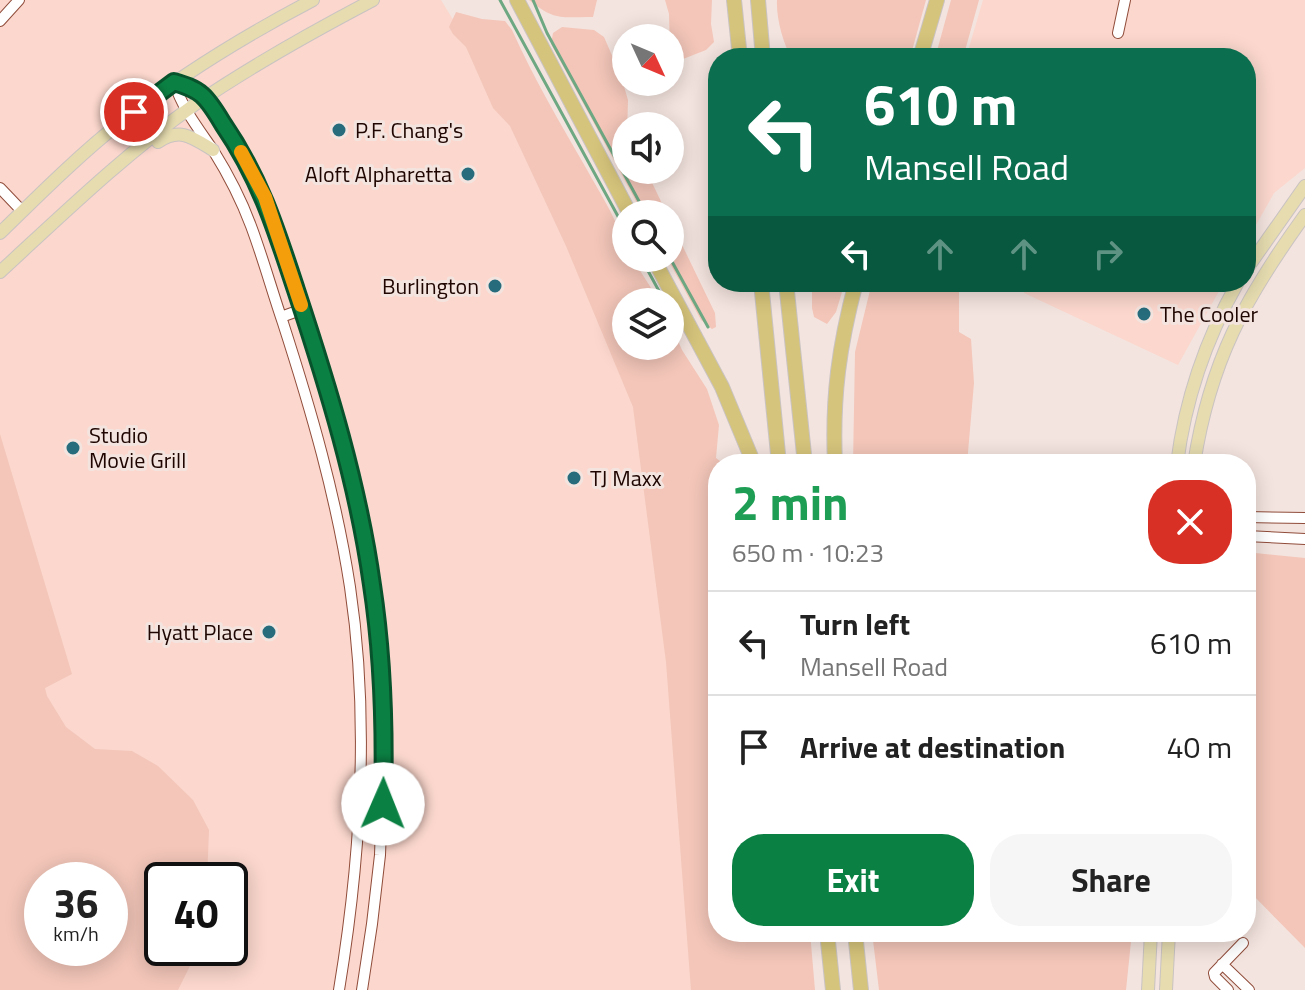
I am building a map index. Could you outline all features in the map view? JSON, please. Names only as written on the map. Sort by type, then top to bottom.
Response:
[{"type":"highway","points":[[517,0],[623,200]]},
{"type":"highway","points":[[734,0],[739,48]]},
{"type":"highway","points":[[758,0],[762,48]]},
{"type":"highway","points":[[923,48],[937,0]]},
{"type":"highway","points":[[660,272],[722,387],[750,454]]},
{"type":"highway","points":[[762,292],[778,454]]},
{"type":"highway","points":[[787,292],[804,454]]},
{"type":"highway","points":[[835,454],[835,383],[854,292]]},
{"type":"highway","points":[[828,942],[833,990]]},
{"type":"highway","points":[[856,942],[861,990]]},
{"type":"main road","points":[[0,233],[97,142],[174,82],[259,29],[313,0]]},
{"type":"main road","points":[[0,272],[127,158],[186,111],[279,52],[373,0]]},
{"type":"main road","points":[[127,158],[173,134],[195,138],[213,150]]},
{"type":"main road","points":[[1256,255],[1305,186]]},
{"type":"main road","points":[[1256,288],[1305,215]]},
{"type":"main road","points":[[1179,454],[1186,414],[1204,354],[1233,292]]},
{"type":"main road","points":[[1196,454],[1207,400],[1227,342],[1254,292]]},
{"type":"main road","points":[[1148,990],[1150,942]]},
{"type":"main road","points":[[1166,990],[1168,942]]},
{"type":"street","points":[[0,21],[19,0]]},
{"type":"street","points":[[1118,33],[1125,0]]},
{"type":"street","points":[[174,82],[192,88],[205,98],[233,138],[259,185],[303,309],[355,490],[373,586],[383,722],[382,817],[376,891],[362,990]]},
{"type":"street","points":[[174,82],[186,111],[224,168],[243,206],[315,423],[347,568],[357,650],[360,816],[354,889],[339,990]]},
{"type":"street","points":[[0,188],[22,211]]},
{"type":"street","points":[[281,317],[303,309]]},
{"type":"street","points":[[1256,517],[1305,518]]},
{"type":"street","points":[[1256,537],[1305,539]]},
{"type":"street","points":[[1228,990],[1214,975],[1243,943]]},
{"type":"street","points":[[1222,964],[1249,990]]},
{"type":"shaded area","points":[[0,0],[441,0],[510,113],[612,318],[612,360],[628,360],[708,868],[708,942],[727,942],[772,990],[175,990],[184,966],[248,966],[248,862],[175,862],[33,744],[0,634]]},
{"type":"shaded area","points":[[529,0],[597,0],[593,17],[573,17],[552,15]]},
{"type":"shaded area","points":[[665,0],[712,0],[714,42],[706,50],[684,59],[684,24],[669,24]]},
{"type":"shaded area","points":[[777,0],[926,0],[913,48],[786,48]]},
{"type":"shaded area","points":[[951,0],[979,0],[966,48],[938,48]]},
{"type":"shaded area","points":[[983,0],[1305,0],[1305,168],[1274,193],[1256,225],[1256,48],[969,48]]},
{"type":"shaded area","points":[[456,12],[505,21],[612,214],[612,272],[641,272],[651,288],[612,288],[612,357],[566,246],[510,126],[493,108],[466,47],[449,27]]},
{"type":"shaded area","points":[[562,27],[594,30],[604,37],[612,55],[612,96],[627,96],[628,100],[628,112],[612,112],[612,157],[551,44],[553,33]]},
{"type":"shaded area","points":[[627,184],[653,184],[660,200],[635,200]]},
{"type":"shaded area","points":[[684,249],[715,313],[716,327],[712,329],[701,320],[675,272],[684,272]]},
{"type":"shaded area","points":[[812,292],[842,292],[836,312],[827,324],[814,317]]},
{"type":"shaded area","points":[[870,292],[959,292],[959,332],[971,339],[974,383],[968,454],[853,454],[855,352]]},
{"type":"shaded area","points":[[1024,292],[1218,292],[1178,365]]},
{"type":"shaded area","points":[[684,353],[707,389],[719,425],[716,454],[708,454],[708,942],[811,942],[815,990],[691,990],[666,662],[633,407],[613,360],[684,360]]},
{"type":"shaded area","points":[[0,434],[72,674],[45,688],[47,696],[66,727],[95,749],[132,751],[158,766],[193,800],[209,830],[208,862],[144,862],[144,966],[190,966],[178,990],[0,990]]},
{"type":"shaded area","points":[[1256,553],[1305,558],[1305,948],[1256,898]]},
{"type":"shaded area","points":[[873,942],[1131,942],[1126,990],[879,990]]},
{"type":"waterway","points":[[500,0],[612,205]]},
{"type":"waterway","points":[[533,0],[547,33],[638,200]]},
{"type":"waterway","points":[[649,272],[657,288]]},
{"type":"waterway","points":[[678,272],[708,327]]},
{"type":"slow traffic","points":[[241,152],[265,197],[301,305]]},
{"type":"place","name":"P.F. Chang's","points":[[339,130]]},
{"type":"place","name":"Aloft Alpharetta","points":[[468,174]]},
{"type":"place","name":"Burlington","points":[[495,286]]},
{"type":"place","name":"The Cooler","points":[[1144,314]]},
{"type":"place","name":"Studio Movie Grill","points":[[73,448]]},
{"type":"place","name":"TJ Maxx","points":[[574,478]]},
{"type":"place","name":"Hyatt Place","points":[[269,632]]},
{"type":"route","points":[[134,112],[174,82],[200,93],[245,158],[272,218],[332,402],[362,523],[373,586],[379,648],[384,746],[383,804]]}]
